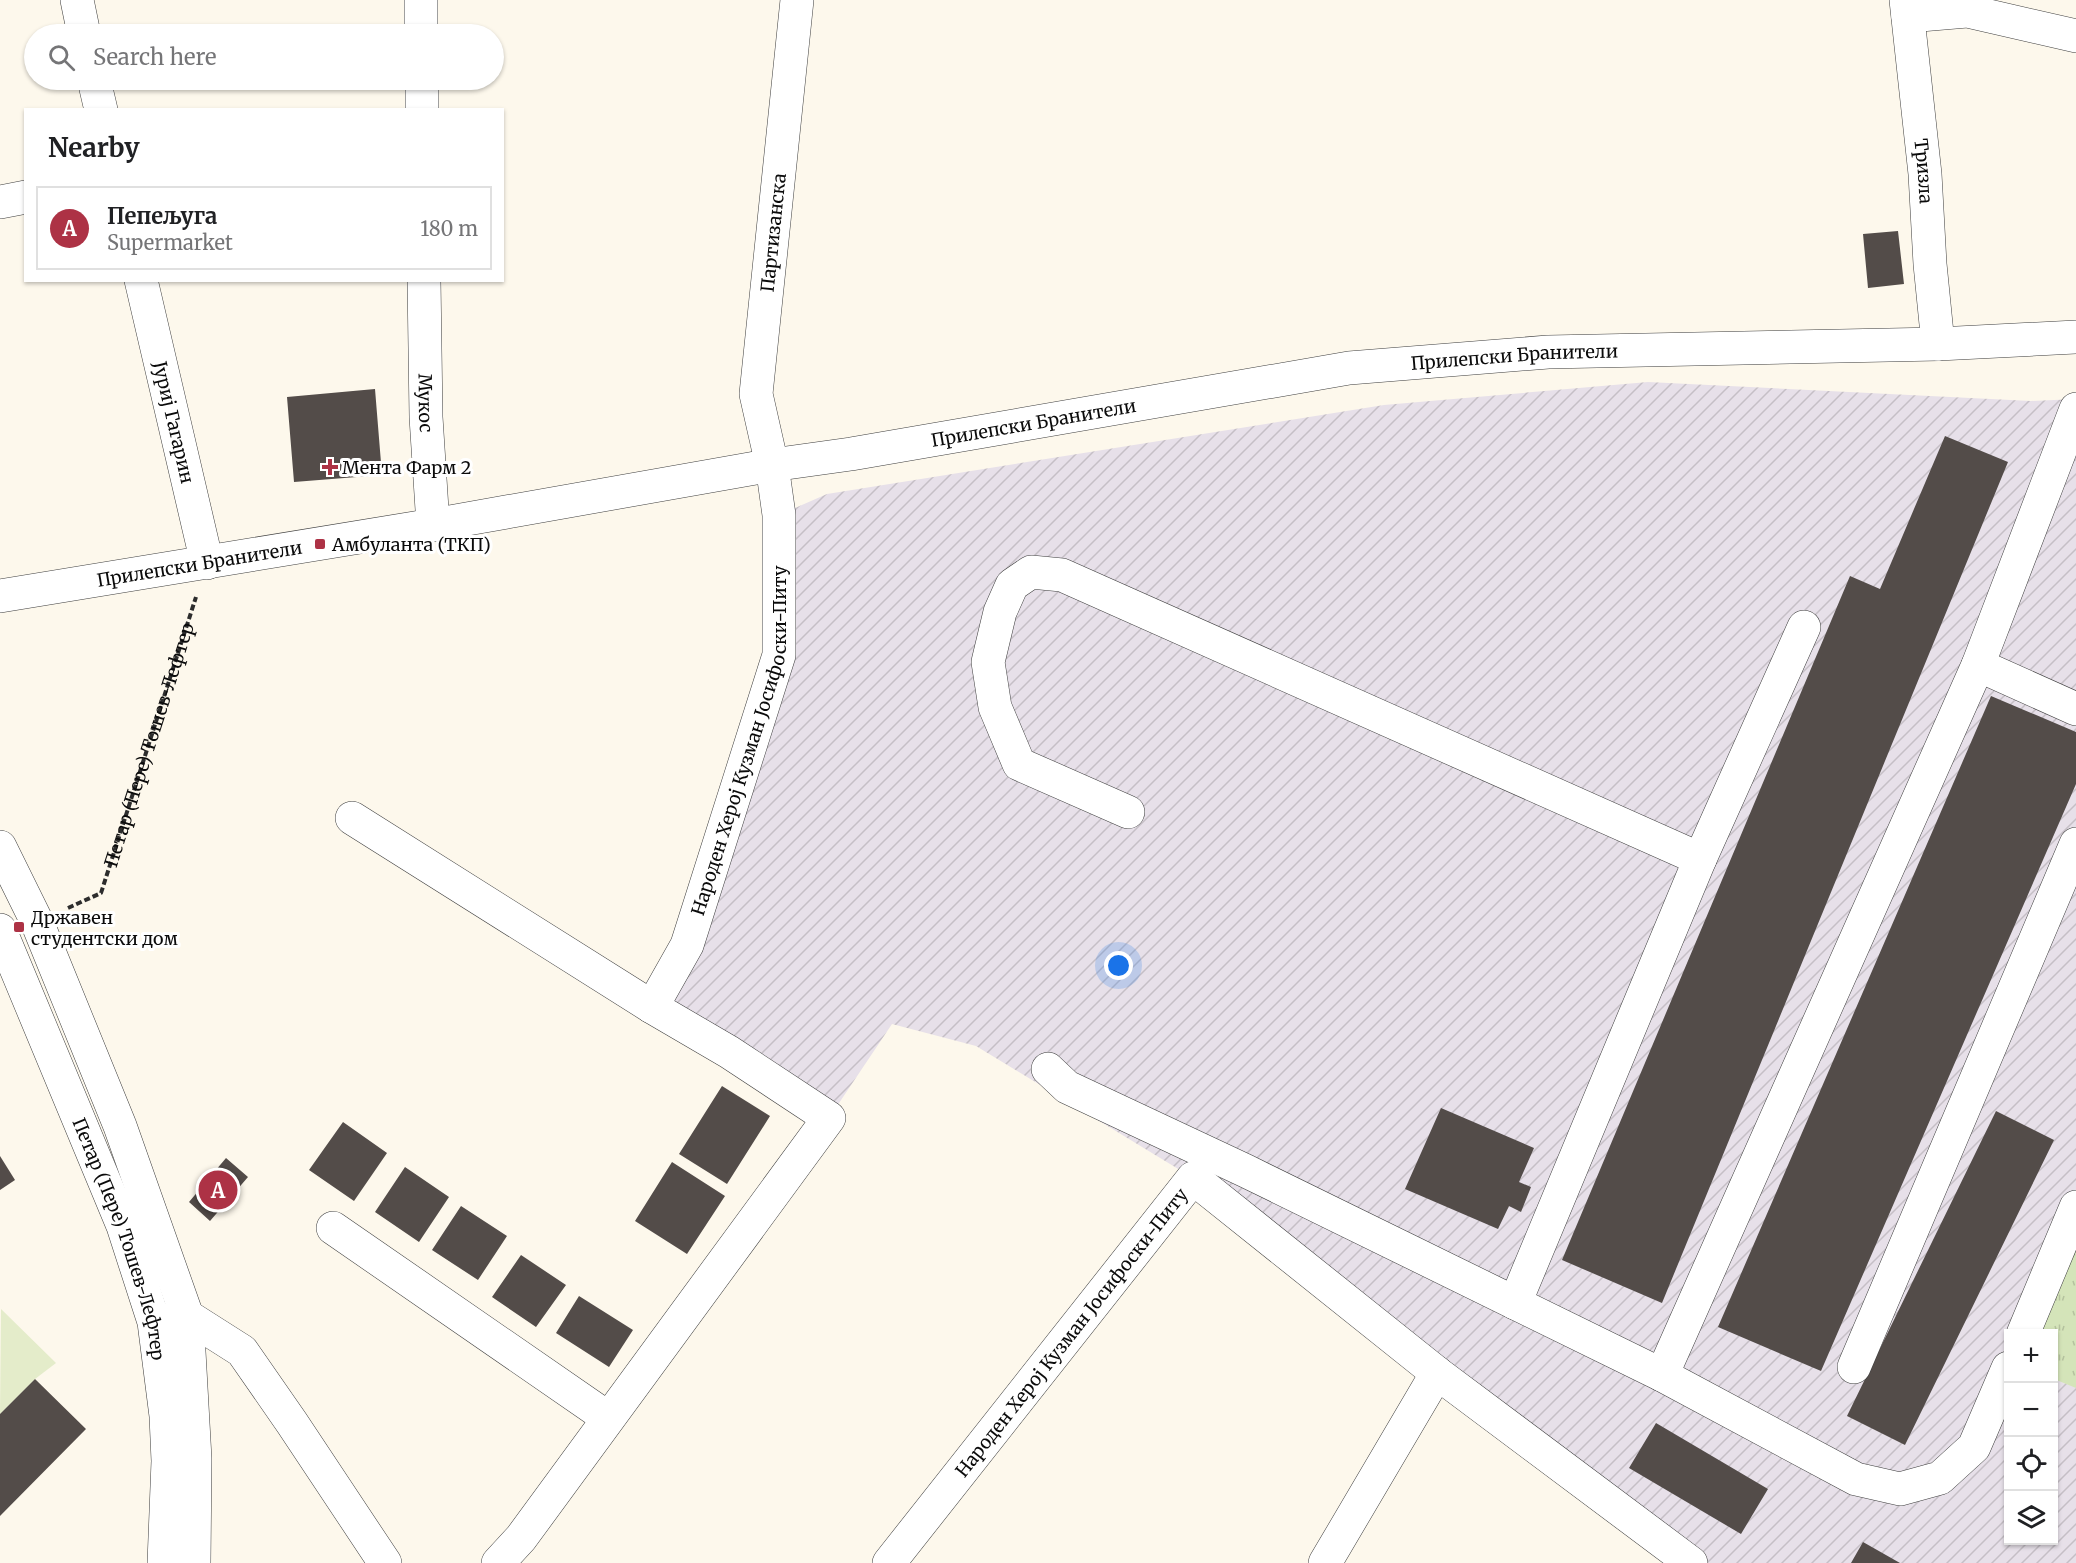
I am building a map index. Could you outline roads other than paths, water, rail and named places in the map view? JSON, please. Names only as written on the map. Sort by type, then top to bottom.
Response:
[{"type":"street","points":[[76,0],[82,24]]},
{"type":"street","points":[[421,0],[421,24]]},
{"type":"street","name":"Партизанска","points":[[772,465],[756,394],[797,0]]},
{"type":"street","points":[[1907,8],[1967,11],[2076,36]]},
{"type":"street","name":"Тризла","points":[[1907,8],[1925,174],[1930,264],[1938,344]]},
{"type":"street","points":[[96,90],[101,108]]},
{"type":"street","points":[[422,90],[422,108]]},
{"type":"street","points":[[0,202],[24,197]]},
{"type":"street","name":"Јуриј Гагарин","points":[[141,282],[207,562]]},
{"type":"street","name":"Мукос","points":[[424,282],[426,417],[433,525]]},
{"type":"street","name":"Прилепски Бранители","points":[[0,596],[433,525],[772,465],[851,454],[1348,368],[1548,351],[1938,344],[2076,337]]},
{"type":"street","points":[[1662,1375],[1978,665],[2076,409]]},
{"type":"street","name":"Народен Херој Кузман Јосифоски-Питу","points":[[652,1007],[687,945],[779,655],[779,514],[772,465]]},
{"type":"street","points":[[1128,812],[1019,764],[995,707],[988,662],[1000,612],[1012,585],[1031,572],[1062,575],[1700,859]]},
{"type":"street","points":[[1515,1303],[1700,859],[1804,627]]},
{"type":"street","points":[[1978,665],[2076,709]]},
{"type":"street","points":[[352,818],[652,1007],[729,1052],[829,1118],[521,1538],[498,1563]]},
{"type":"street","points":[[1854,1367],[2076,844]]},
{"type":"street","name":"Петар (Пере) Тошев-Лефтер","points":[[0,847],[37,921],[120,1126],[187,1316],[195,1459],[194,1563]]},
{"type":"street","name":"Петар (Пере) Тошев-Лефтер","points":[[0,930],[123,1226],[154,1322],[166,1416],[168,1461],[164,1563]]},
{"type":"street","points":[[1048,1069],[1067,1087],[1246,1171],[1662,1375],[1857,1479],[1900,1489],[1940,1478],[1974,1447],[2004,1377]]},
{"type":"street","name":"Народен Херој Кузман Јосифоски-Питу","points":[[890,1563],[1193,1178],[1437,1373],[1691,1563]]},
{"type":"street","points":[[2025,1329],[2076,1207]]},
{"type":"street","points":[[333,1228],[608,1418]]},
{"type":"street","points":[[154,1322],[187,1316],[242,1351],[385,1563]]},
{"type":"street","points":[[1325,1563],[1437,1373]]},
{"type":"place","name":"Мента Фарм 2","points":[[330,467]]},
{"type":"place","name":"Амбуланта (ТКП)","points":[[320,544]]},
{"type":"place","name":"Државен студентски дом","points":[[19,927]]},
{"type":"place","name":"Пепељуга","points":[[218,1190]]}]
